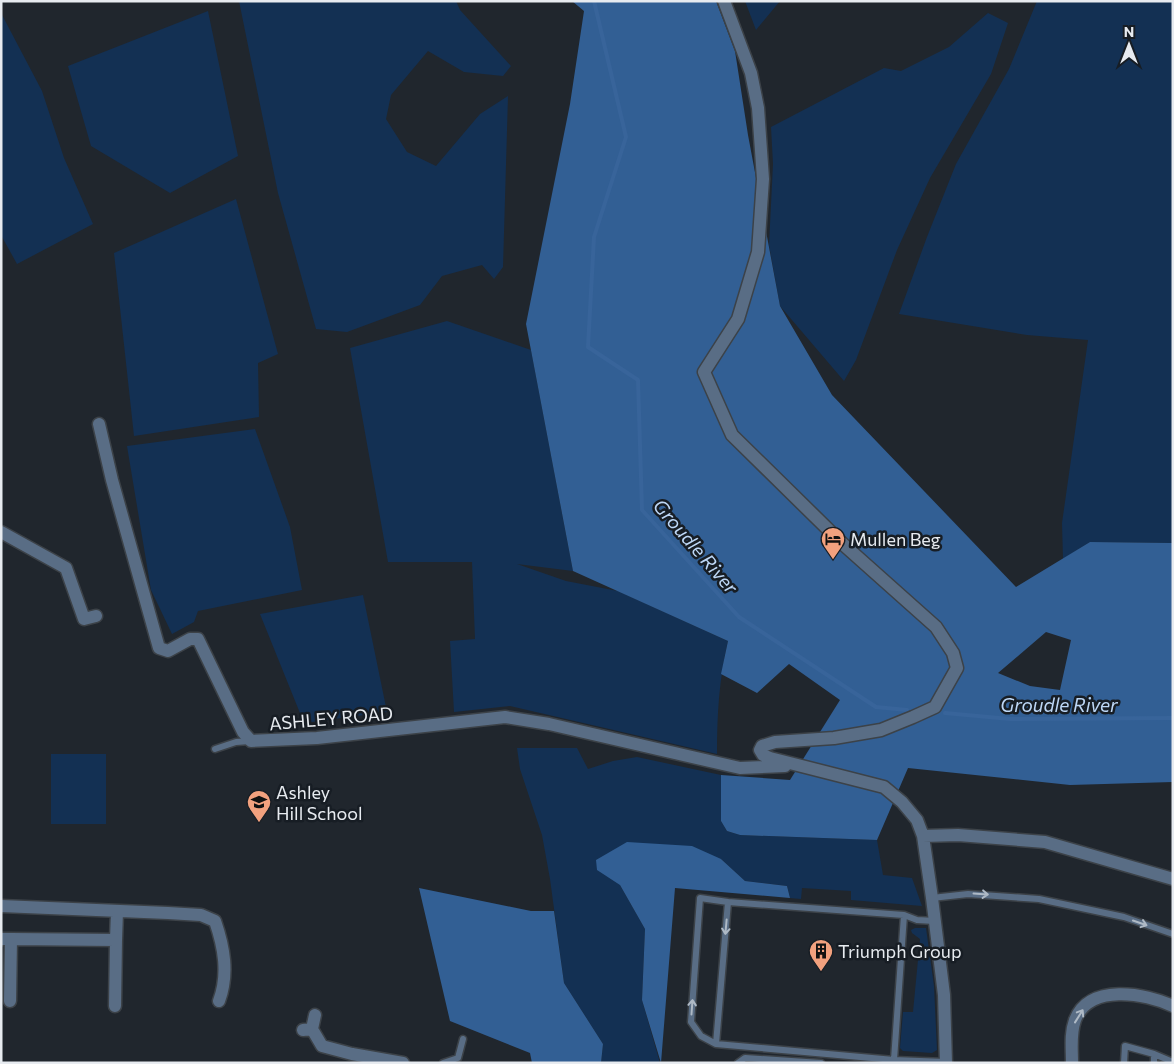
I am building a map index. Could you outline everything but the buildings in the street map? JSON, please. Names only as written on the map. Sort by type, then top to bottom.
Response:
[{"type":"street","points":[[724,1],[751,73],[758,108],[763,179],[758,252],[738,319],[704,372],[732,435],[844,545],[936,627],[954,653],[957,668],[936,707],[913,718],[881,730],[834,738],[775,742],[762,746],[760,750],[764,755],[796,766],[884,787],[902,802],[917,820],[923,836],[944,995],[946,1062]]},
{"type":"street","name":"ASHLEY ROAD","points":[[100,424],[112,480],[158,648],[168,651],[190,639],[198,639],[244,732],[251,741],[317,738],[506,717],[549,724],[740,768],[796,766]]},
{"type":"street","points":[[1,532],[66,568],[84,620]]},
{"type":"street","points":[[923,836],[958,835],[1045,842],[1173,879]]},
{"type":"street","points":[[1,906],[201,915],[215,921],[221,937],[225,970],[224,988],[220,1001]]},
{"type":"street","points":[[115,1006],[117,911]]},
{"type":"street","points":[[10,1001],[6,939],[116,940]]},
{"type":"street","points":[[1072,1063],[1071,1033],[1076,1018],[1088,1003],[1107,994],[1129,994],[1160,1000],[1173,1006]]},
{"type":"street","points":[[315,1015],[307,1029],[322,1046],[352,1054],[403,1063]]},
{"type":"lane","points":[[215,749],[236,742],[251,741]]},
{"type":"lane","points":[[932,898],[968,894],[1039,899],[1124,917],[1173,934]]},
{"type":"lane","points":[[935,921],[917,920],[904,914],[728,902],[700,898],[691,1022],[701,1036],[716,1044],[894,1060],[946,1062]]},
{"type":"lane","points":[[716,1044],[728,902]]},
{"type":"lane","points":[[894,1060],[904,914]]},
{"type":"lane","points":[[443,1063],[458,1058],[463,1039]]},
{"type":"lane","points":[[1124,1063],[1125,1046],[1154,1054],[1173,1062]]},
{"type":"lane","points":[[1154,1054],[1154,1063]]},
{"type":"lane","points":[[738,1063],[745,1058],[821,1063]]},
{"type":"shaded area","points":[[239,1],[456,1],[460,10],[511,66],[503,76],[464,72],[428,51],[391,95],[386,119],[407,152],[436,166],[480,114],[508,96],[503,267],[494,279],[482,265],[442,276],[420,305],[347,332],[316,329],[278,193]]},
{"type":"shaded area","points":[[572,1],[716,1],[735,51],[748,135],[780,306],[832,395],[1016,587],[1090,542],[1173,543],[1173,782],[1070,785],[908,768],[877,840],[740,835],[727,831],[721,821],[721,775],[790,780],[840,700],[789,664],[757,693],[721,674],[728,641],[573,571],[526,324],[570,104],[584,11]],"holes":[[[1046,632],[1071,640],[1060,690],[1030,686],[998,673]]]},
{"type":"shaded area","points":[[745,1],[780,1],[756,30]]},
{"type":"shaded area","points":[[1037,1],[1173,1],[1173,543],[1090,542],[1063,559],[1062,523],[1088,340],[1027,335],[899,314],[956,164],[1009,69]]},
{"type":"shaded area","points":[[208,11],[238,156],[170,193],[91,146],[68,66]]},
{"type":"shaded area","points":[[1,13],[42,91],[64,158],[93,224],[17,264],[1,235]]},
{"type":"shaded area","points":[[988,13],[1008,23],[991,74],[930,178],[897,250],[856,360],[844,381],[780,306],[769,245],[773,164],[771,127],[884,68],[901,71],[949,47]]},
{"type":"shaded area","points":[[236,199],[278,354],[258,363],[259,417],[134,436],[114,253]]},
{"type":"shaded area","points":[[447,321],[531,350],[573,571],[517,564],[566,581],[618,591],[728,641],[719,697],[717,754],[510,706],[454,712],[450,641],[475,639],[472,562],[388,562],[350,348]]},
{"type":"shaded area","points":[[255,429],[290,527],[302,590],[198,611],[194,622],[172,634],[151,590],[127,446]]},
{"type":"shaded area","points":[[363,595],[387,712],[304,723],[260,614]]},
{"type":"shaded area","points":[[517,748],[577,748],[588,769],[613,761],[637,757],[721,775],[721,821],[727,831],[740,835],[877,840],[883,875],[912,878],[922,906],[851,900],[851,891],[802,888],[801,899],[790,898],[787,886],[745,881],[721,859],[620,885],[645,929],[642,1000],[660,1063],[601,1063],[603,1044],[564,983],[542,835],[520,769]]},
{"type":"shaded area","points":[[51,754],[106,754],[106,824],[51,824]]},
{"type":"shaded area","points":[[627,842],[692,846],[721,859],[745,881],[787,886],[790,898],[675,888],[661,1063],[642,1000],[645,929],[620,885],[597,870],[596,860]]},
{"type":"shaded area","points":[[419,888],[531,911],[554,911],[564,983],[603,1044],[601,1063],[532,1063],[530,1053],[450,1021]]},
{"type":"shaded area","points":[[926,928],[934,986],[937,1050],[932,1053],[903,1051],[900,1048],[903,1012],[913,1012],[920,939],[912,933],[911,930]]},
{"type":"waterway","name":"Groudle River","points":[[594,1],[626,137],[594,237],[588,347],[638,380],[642,510],[739,617],[876,707],[907,710]]},
{"type":"waterway","name":"Groudle River","points":[[945,713],[1010,719],[1173,718]]},
{"type":"place","name":"Mullen Beg","points":[[833,560]]},
{"type":"place","name":"Ashley Hill School","points":[[259,823]]},
{"type":"place","name":"Triumph Group","points":[[821,972]]}]
